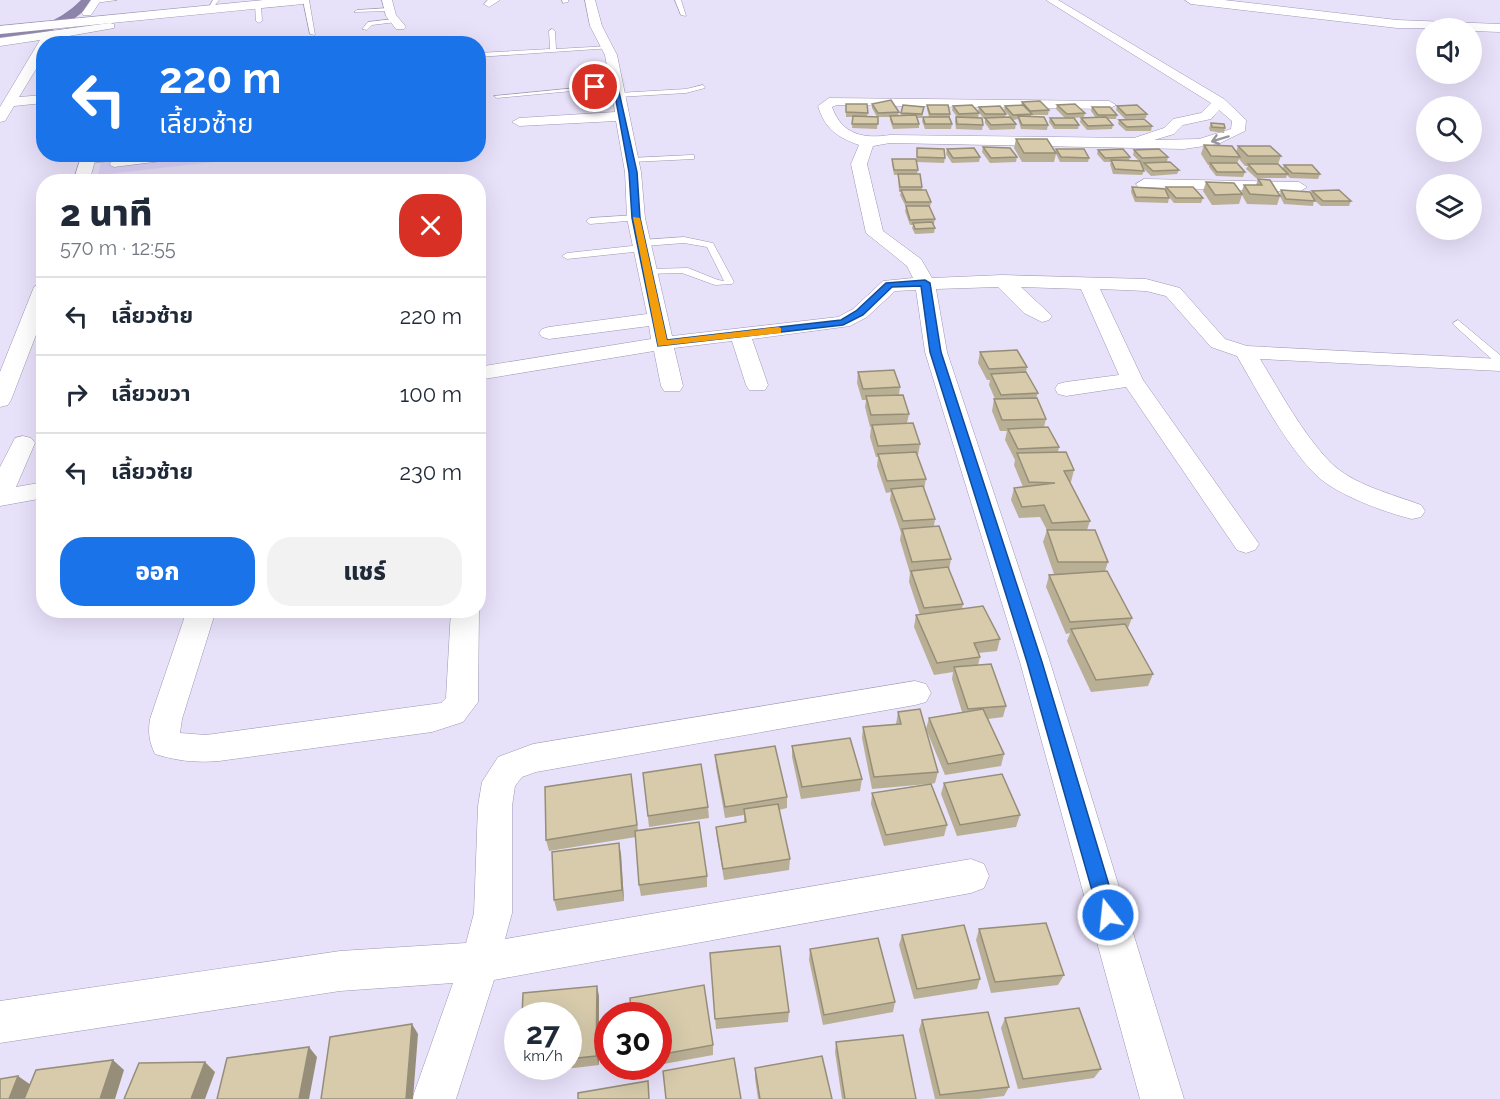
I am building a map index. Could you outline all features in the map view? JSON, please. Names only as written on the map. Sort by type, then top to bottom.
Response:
[{"type":"street","points":[[0,29],[43,35],[213,4],[280,0]]},
{"type":"street","points":[[43,35],[81,20],[110,21],[304,0]]},
{"type":"street","points":[[590,0],[596,26],[609,48],[631,160],[636,218],[672,386]]},
{"type":"street","points":[[1051,0],[1219,102],[1239,120],[1238,131],[1211,142],[1158,146],[1128,142],[918,138],[867,143],[836,131],[830,123],[825,106],[834,101],[1110,105]]},
{"type":"street","points":[[1191,0],[1385,22],[1500,26]]},
{"type":"street","points":[[1216,0],[1390,19],[1500,26]]},
{"type":"street","points":[[81,20],[96,1]]},
{"type":"street","points":[[110,21],[111,36]]},
{"type":"street","points":[[0,42],[36,36]]},
{"type":"street","points":[[0,118],[27,74],[36,52]]},
{"type":"street","points":[[27,74],[36,73]]},
{"type":"street","points":[[10,102],[36,100]]},
{"type":"street","points":[[1128,142],[1169,131],[1178,122],[1206,116],[1219,102]]},
{"type":"street","points":[[519,122],[623,116]]},
{"type":"street","points":[[867,143],[859,164],[875,233],[915,263],[925,283],[936,352],[1035,662],[1162,1099]]},
{"type":"street","points":[[1158,146],[1195,185]]},
{"type":"street","points":[[1144,184],[1299,187]]},
{"type":"street","points":[[1002,281],[1016,289],[1022,302],[1030,311],[1042,316]]},
{"type":"street","points":[[486,373],[662,344],[843,322],[860,313],[890,285],[1002,281],[1146,285],[1173,292],[1218,343],[1245,352],[1500,363]]},
{"type":"street","points":[[1088,284],[1132,380],[1246,544]]},
{"type":"street","points":[[0,399],[36,307]]},
{"type":"street","points":[[549,333],[657,319]]},
{"type":"street","points":[[740,334],[758,385]]},
{"type":"street","points":[[1245,352],[1281,412],[1322,468],[1353,488],[1412,511]]},
{"type":"street","points":[[1066,389],[1132,380]]},
{"type":"street","points":[[0,497],[22,444]]},
{"type":"street","points":[[0,497],[36,491]]},
{"type":"street","points":[[199,618],[166,718],[164,735],[167,744],[180,748],[230,746],[285,739],[432,719],[452,713],[462,702],[465,618]]},
{"type":"street","points":[[434,1099],[480,962],[493,914],[495,806],[499,782],[510,766],[533,758],[915,693]]},
{"type":"street","points":[[0,1022],[340,971],[480,962],[537,954],[971,876]]},
{"type":"lane","points":[[96,1],[114,0]]},
{"type":"lane","points":[[304,0],[313,34]]},
{"type":"lane","points":[[678,0],[684,15]]},
{"type":"lane","points":[[258,5],[259,21]]},
{"type":"lane","points":[[357,12],[393,14]]},
{"type":"lane","points":[[365,29],[370,23],[393,14]]},
{"type":"lane","points":[[552,31],[553,51]]},
{"type":"lane","points":[[486,55],[609,48]]},
{"type":"lane","points":[[497,96],[617,90],[686,91],[703,87]]},
{"type":"lane","points":[[631,160],[690,157]]},
{"type":"lane","points":[[114,162],[114,165],[141,162]]},
{"type":"lane","points":[[590,221],[636,218]]},
{"type":"lane","points":[[567,256],[684,240],[710,245],[729,282],[726,284],[701,278],[695,272],[687,271],[648,272]]},
{"type":"lane","points":[[1458,322],[1500,363]]},
{"type":"shaded area","points":[[101,162],[213,162],[107,174],[98,174]]},
{"type":"building","points":[[891,100],[899,112],[878,113],[872,104]]},
{"type":"building","points":[[1040,101],[1049,110],[1030,111],[1022,102]]},
{"type":"building","points":[[846,104],[867,104],[868,113],[846,112]]},
{"type":"building","points":[[1075,104],[1085,113],[1067,114],[1057,105]]},
{"type":"building","points":[[903,105],[924,107],[922,114],[901,113]]},
{"type":"building","points":[[927,105],[948,105],[950,114],[930,114]]},
{"type":"building","points":[[972,105],[979,113],[959,114],[953,106]]},
{"type":"building","points":[[1023,105],[1032,114],[1013,115],[1005,106]]},
{"type":"building","points":[[1137,105],[1147,114],[1126,115],[1117,106]]},
{"type":"building","points":[[1000,106],[1006,114],[985,114],[979,107]]},
{"type":"building","points":[[1092,107],[1110,107],[1117,115],[1098,115]]},
{"type":"building","points":[[916,115],[919,124],[893,124],[890,116]]},
{"type":"building","points":[[853,116],[878,117],[878,124],[852,124]]},
{"type":"building","points":[[1018,116],[1044,117],[1048,125],[1022,125]]},
{"type":"building","points":[[923,117],[949,117],[952,124],[925,124]]},
{"type":"building","points":[[956,117],[982,118],[983,125],[957,124]]},
{"type":"building","points":[[1010,117],[1016,124],[991,125],[985,118]]},
{"type":"building","points":[[1106,117],[1113,125],[1088,126],[1081,118]]},
{"type":"building","points":[[1050,118],[1074,118],[1079,125],[1055,125]]},
{"type":"building","points":[[1144,119],[1152,126],[1127,127],[1119,120]]},
{"type":"building","points":[[1211,123],[1224,124],[1225,128],[1212,127]]},
{"type":"building","points":[[1016,139],[1047,139],[1056,153],[1024,153]]},
{"type":"building","points":[[1204,145],[1232,146],[1240,157],[1211,156]]},
{"type":"building","points":[[1238,146],[1270,146],[1281,156],[1248,156]]},
{"type":"building","points":[[983,147],[1010,148],[1017,157],[991,158]]},
{"type":"building","points":[[917,148],[944,149],[945,158],[917,157]]},
{"type":"building","points":[[974,148],[980,157],[953,158],[947,149]]},
{"type":"building","points":[[1056,149],[1084,149],[1089,158],[1061,157]]},
{"type":"building","points":[[1123,149],[1130,157],[1105,158],[1098,150]]},
{"type":"building","points":[[1159,149],[1168,157],[1142,158],[1134,150]]},
{"type":"building","points":[[892,159],[916,159],[918,170],[894,170]]},
{"type":"building","points":[[1111,160],[1140,161],[1144,171],[1115,169]]},
{"type":"building","points":[[1170,162],[1179,170],[1153,171],[1144,163]]},
{"type":"building","points":[[1210,163],[1237,163],[1245,172],[1217,172]]},
{"type":"building","points":[[1248,164],[1278,164],[1288,174],[1257,174]]},
{"type":"building","points":[[1284,165],[1312,165],[1320,174],[1292,173]]},
{"type":"building","points":[[898,174],[920,174],[922,187],[900,187]]},
{"type":"building","points":[[1258,179],[1270,180],[1280,196],[1250,194],[1244,185],[1262,185]]},
{"type":"building","points":[[1206,182],[1234,183],[1242,194],[1215,195]]},
{"type":"building","points":[[1132,187],[1165,189],[1169,198],[1136,197]]},
{"type":"building","points":[[1166,187],[1193,187],[1203,198],[1176,198]]},
{"type":"building","points":[[901,190],[926,190],[931,202],[906,202]]},
{"type":"building","points":[[1281,190],[1310,192],[1315,201],[1286,199]]},
{"type":"building","points":[[1339,190],[1351,201],[1323,201],[1312,191]]},
{"type":"building","points":[[906,206],[929,206],[935,219],[910,220]]},
{"type":"building","points":[[932,222],[935,228],[915,229],[913,223]]},
{"type":"building","points":[[1017,350],[1027,367],[989,369],[980,352]]},
{"type":"building","points":[[894,370],[900,387],[863,389],[858,372]]},
{"type":"building","points":[[1026,372],[1038,393],[1001,395],[991,374]]},
{"type":"building","points":[[903,395],[909,414],[871,415],[866,396]]},
{"type":"building","points":[[1037,398],[1046,419],[1002,420],[994,399]]},
{"type":"building","points":[[913,423],[920,444],[878,446],[872,425]]},
{"type":"building","points":[[1048,427],[1059,447],[1018,449],[1008,429]]},
{"type":"building","points":[[916,452],[926,479],[887,481],[878,454]]},
{"type":"building","points":[[1066,452],[1074,470],[1064,471],[1090,521],[1052,523],[1044,505],[1022,507],[1014,488],[1055,483],[1029,482],[1017,453]]},
{"type":"building","points":[[923,486],[935,519],[903,521],[891,489]]},
{"type":"building","points":[[939,526],[951,559],[912,562],[902,529]]},
{"type":"building","points":[[1047,530],[1095,530],[1108,562],[1058,562]]},
{"type":"building","points":[[948,567],[963,604],[924,608],[911,571]]},
{"type":"building","points":[[1107,571],[1132,618],[1070,622],[1049,575]]},
{"type":"building","points":[[983,606],[1000,639],[974,643],[980,657],[937,663],[916,615]]},
{"type":"building","points":[[1125,624],[1153,674],[1096,680],[1071,629]]},
{"type":"building","points":[[991,664],[1006,706],[968,709],[954,667]]},
{"type":"building","points":[[920,709],[938,772],[874,777],[863,727],[901,724],[898,712]]},
{"type":"building","points":[[983,709],[1004,754],[948,764],[929,718]]},
{"type":"building","points":[[850,738],[862,779],[802,787],[792,746]]},
{"type":"building","points":[[775,746],[787,797],[725,807],[715,755]]},
{"type":"building","points":[[701,764],[708,807],[648,816],[643,773]]},
{"type":"building","points":[[631,774],[637,825],[546,840],[545,787]]},
{"type":"building","points":[[1002,774],[1020,815],[960,825],[944,783]]},
{"type":"building","points":[[931,784],[947,825],[886,835],[872,793]]},
{"type":"building","points":[[778,804],[790,859],[723,869],[716,827],[746,822],[744,809]]},
{"type":"building","points":[[699,822],[707,876],[639,885],[635,831]]},
{"type":"building","points":[[619,843],[622,890],[554,900],[552,852]]},
{"type":"building","points":[[1046,923],[1064,975],[995,982],[979,929]]},
{"type":"building","points":[[964,925],[980,979],[917,989],[902,935]]},
{"type":"building","points":[[878,938],[895,1002],[824,1015],[810,949]]},
{"type":"building","points":[[780,946],[789,1012],[715,1019],[710,953]]},
{"type":"building","points":[[704,985],[713,1045],[672,1052],[672,1002],[630,1002],[630,998]]},
{"type":"building","points":[[597,986],[597,1002],[594,1002],[594,1056],[582,1058],[582,1002],[523,1002],[523,993]]},
{"type":"building","points":[[1079,1008],[1101,1069],[1023,1079],[1005,1018]]},
{"type":"building","points":[[988,1012],[1009,1087],[940,1095],[922,1020]]},
{"type":"building","points":[[412,1024],[406,1099],[321,1099],[330,1037]]},
{"type":"building","points":[[903,1035],[916,1099],[845,1099],[836,1042]]},
{"type":"building","points":[[309,1047],[299,1099],[217,1099],[227,1058]]},
{"type":"building","points":[[822,1056],[832,1099],[760,1099],[755,1068]]},
{"type":"building","points":[[734,1058],[741,1099],[666,1099],[664,1080],[672,1080],[672,1069]]},
{"type":"building","points":[[113,1060],[100,1099],[24,1099],[36,1070]]},
{"type":"building","points":[[205,1062],[191,1099],[124,1099],[139,1063]]},
{"type":"building","points":[[18,1076],[9,1099],[0,1099],[0,1079]]},
{"type":"building","points":[[648,1081],[649,1099],[578,1099],[578,1093]]},
{"type":"waterway","points":[[0,36],[39,31],[58,25],[88,0]]},
{"type":"slow traffic","points":[[636,218],[662,344],[778,330]]},
{"type":"route","points":[[595,87],[615,85],[618,95],[633,172],[636,218],[662,344],[817,327],[843,322],[860,313],[890,285],[925,283],[936,352],[1035,662],[1108,915]]}]
